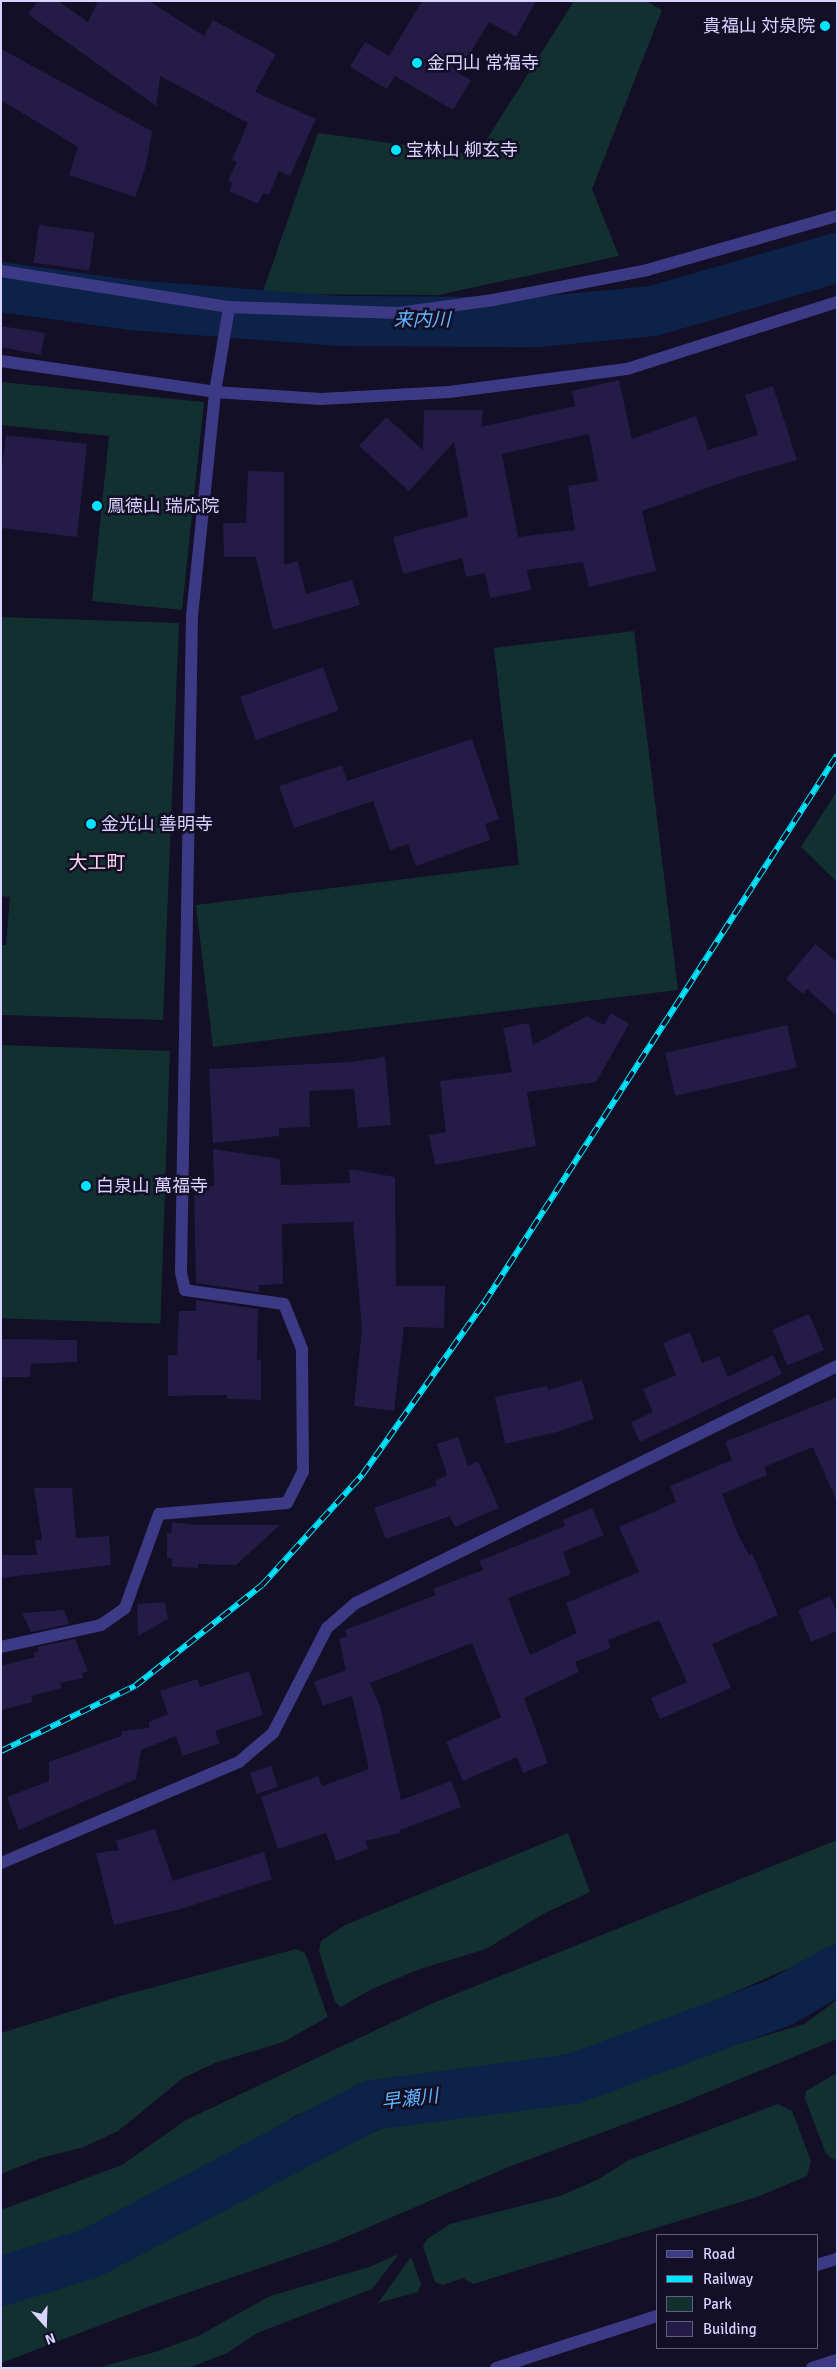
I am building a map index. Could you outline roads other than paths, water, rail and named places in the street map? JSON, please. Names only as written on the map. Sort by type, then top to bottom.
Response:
[{"type":"street","points":[[1,271],[229,306],[398,313],[493,300],[647,270],[837,216]]},
{"type":"street","points":[[1,361],[215,392],[321,399],[439,392],[628,369],[837,302]]},
{"type":"street","points":[[1,1648],[101,1625],[125,1608],[159,1514],[286,1502],[303,1472],[302,1349],[284,1304],[185,1290],[181,1272],[192,616],[215,392],[229,306]]},
{"type":"street","points":[[1,1862],[239,1762],[273,1733],[327,1628],[356,1603],[837,1366]]},
{"type":"street","points":[[818,2265],[837,2259]]},
{"type":"street","points":[[496,2368],[656,2316]]},
{"type":"street","points":[[812,2368],[837,2360]]},
{"type":"waterway","name":"来内川","points":[[1,287],[131,305],[337,321],[537,322],[653,311],[837,258]]},
{"type":"waterway","name":"早瀬川","points":[[1,2281],[89,2254],[372,2105],[573,2079],[781,2002],[837,1970]]},
{"type":"railway","points":[[1,1751],[135,1686],[262,1585],[362,1475],[484,1303],[837,755]]},
{"type":"place","name":"貴福山 対泉院","points":[[825,26]]},
{"type":"place","name":"金円山 常福寺","points":[[417,63]]},
{"type":"place","name":"宝林山 柳玄寺","points":[[396,150]]},
{"type":"place","name":"鳳徳山 瑞応院","points":[[97,506]]},
{"type":"place","name":"金光山 善明寺","points":[[91,824]]},
{"type":"place","name":"白泉山 萬福寺","points":[[86,1186]]},
{"type":"district","name":"大工町","points":[[97,864]]}]
